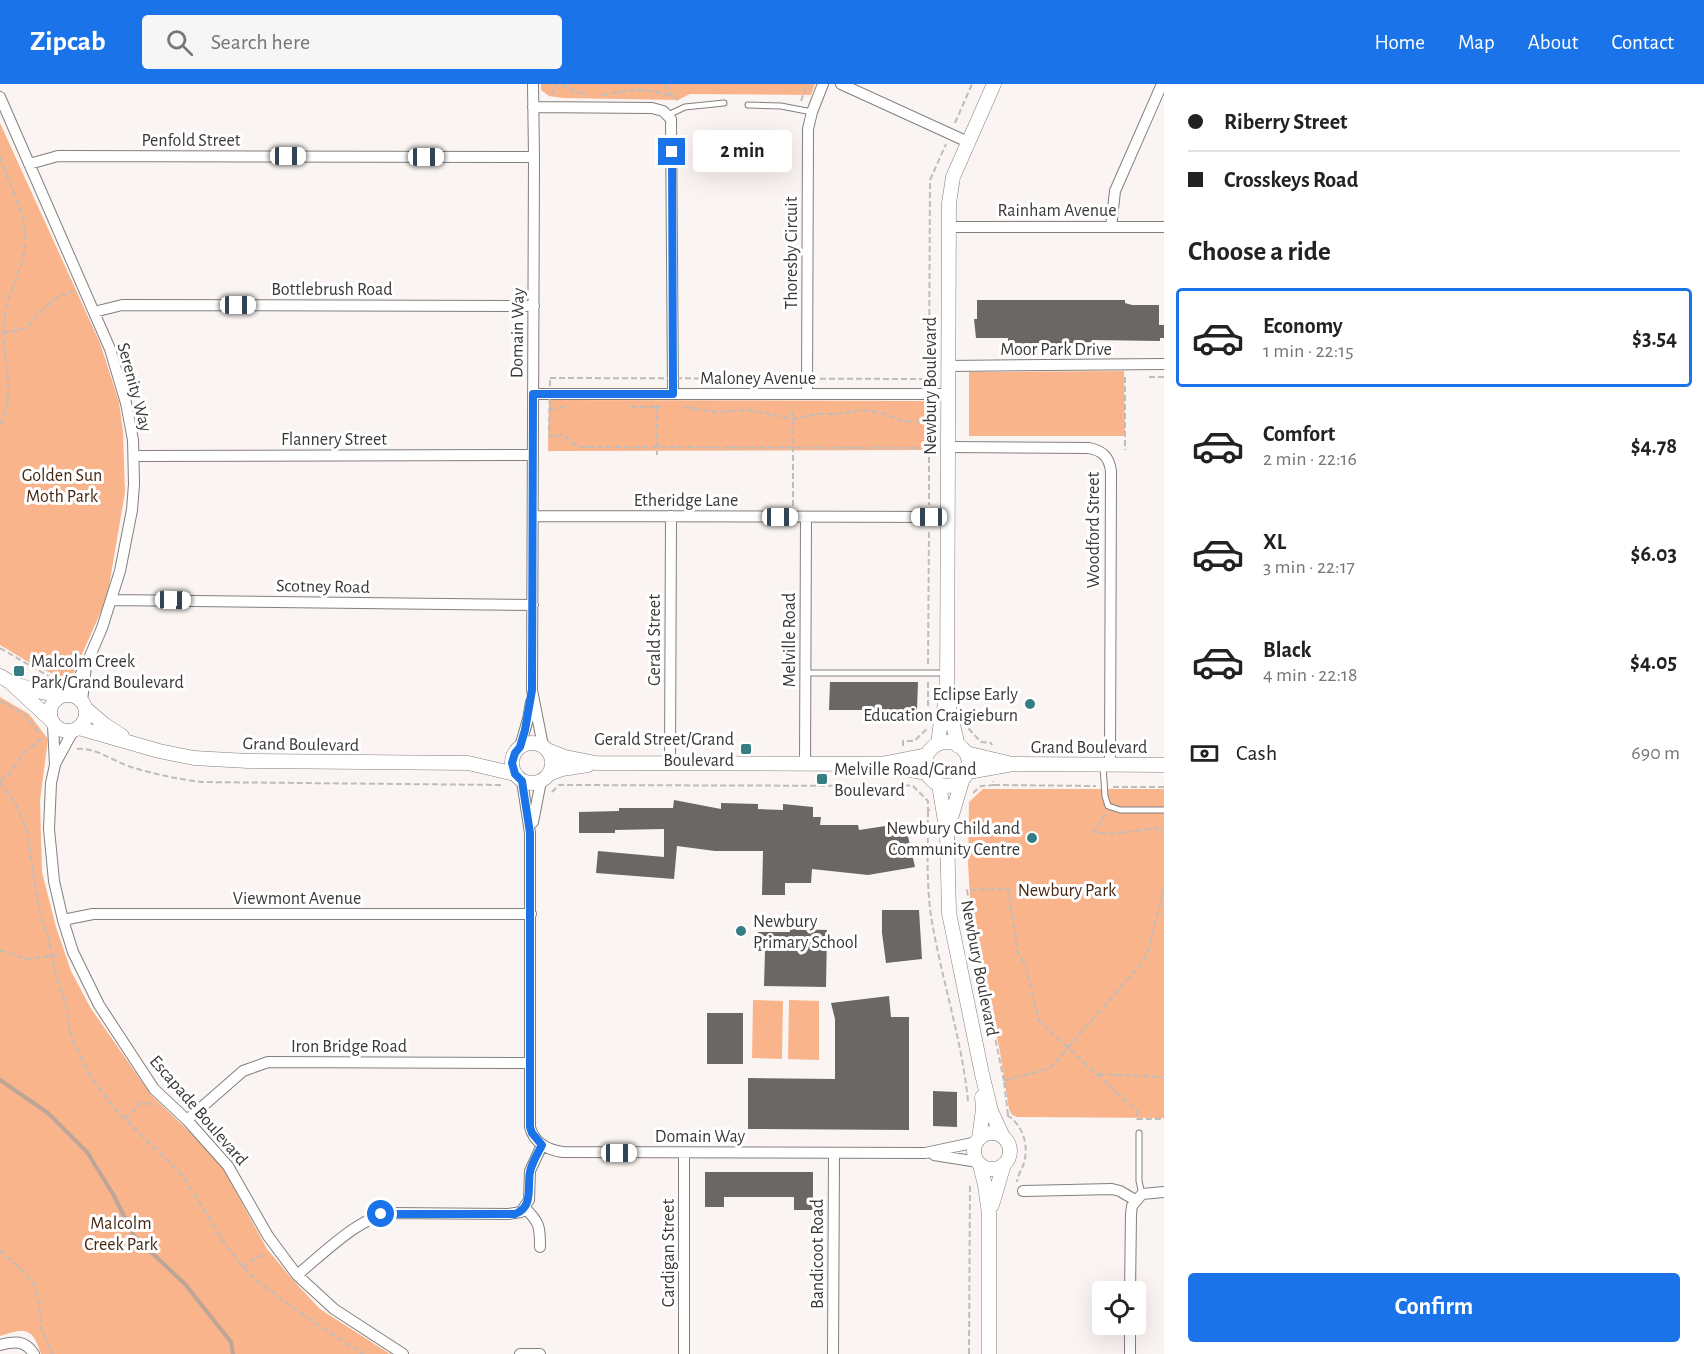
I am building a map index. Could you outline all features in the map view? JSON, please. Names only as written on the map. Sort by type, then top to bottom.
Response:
[{"type":"street","name":"Domain Way","points":[[517,750],[528,719],[532,690],[533,84]]},
{"type":"street","name":"Thoresby Circuit","points":[[807,394],[807,143],[809,122],[823,84]]},
{"type":"street","points":[[842,84],[968,142]]},
{"type":"street","name":"Newbury Boulevard","points":[[938,744],[947,697],[950,188],[994,84]]},
{"type":"street","points":[[1111,227],[1115,191],[1162,84]]},
{"type":"street","name":"Serenity Way","points":[[0,97],[83,286],[119,375],[128,413],[134,456],[134,484],[129,529],[112,600],[74,697]]},
{"type":"street","points":[[533,107],[652,108],[668,115],[672,129],[673,394]]},
{"type":"street","name":"Penfold Street","points":[[29,164],[58,156],[534,158]]},
{"type":"street","name":"Rainham Avenue","points":[[949,227],[1164,227]]},
{"type":"street","name":"Bottlebrush Road","points":[[94,312],[122,305],[534,306]]},
{"type":"street","name":"Moor Park Drive","points":[[948,366],[1164,364]]},
{"type":"street","name":"Maloney Avenue","points":[[533,394],[948,394]]},
{"type":"street","name":"Woodford Street","points":[[948,447],[1089,448],[1098,450],[1107,457],[1111,471],[1107,765]]},
{"type":"street","name":"Flannery Street","points":[[134,456],[533,455]]},
{"type":"street","name":"Etheridge Lane","points":[[533,516],[948,517]]},
{"type":"street","name":"Gerald Street","points":[[670,763],[671,516]]},
{"type":"street","name":"Melville Road","points":[[805,764],[806,517]]},
{"type":"street","name":"Scotney Road","points":[[112,600],[533,605]]},
{"type":"street","name":"Serenity Way","points":[[74,697],[87,663]]},
{"type":"street","name":"Grand Boulevard","points":[[5,679],[36,692],[74,697],[105,725],[136,745]]},
{"type":"street","name":"Grand Boulevard","points":[[5,679],[51,722]]},
{"type":"street","name":"Domain Way","points":[[532,690],[545,748]]},
{"type":"street","points":[[74,697],[85,719],[76,729],[62,731],[51,722],[50,708],[56,698],[74,697]]},
{"type":"street","name":"Newbury Boulevard","points":[[947,697],[962,749]]},
{"type":"street","name":"Escapade Boulevard","points":[[51,722],[55,765],[50,798],[50,846],[54,881],[63,920],[80,969],[94,997],[136,1065],[161,1098],[187,1120],[228,1166],[278,1252],[297,1275],[334,1310],[403,1354]]},
{"type":"street","name":"Grand Boulevard","points":[[76,729],[176,755],[213,760],[468,763],[517,750]]},
{"type":"street","name":"Escapade Boulevard","points":[[55,765],[76,729]]},
{"type":"street","points":[[530,833],[514,780],[512,763],[517,750],[531,743],[565,757],[596,763],[881,764],[927,755]]},
{"type":"street","points":[[881,764],[927,773],[939,785],[951,786],[965,776],[968,759],[962,749],[952,743],[938,744],[927,755],[925,761],[927,773]]},
{"type":"street","points":[[297,1275],[360,1224],[375,1216],[390,1213],[508,1214],[521,1212],[529,1200],[530,1171],[542,1145],[530,1127],[530,833],[542,784],[552,759],[545,748]]},
{"type":"street","name":"Grand Boulevard","points":[[962,749],[1013,764]]},
{"type":"street","name":"Grand Boulevard","points":[[468,763],[514,780]]},
{"type":"street","points":[[514,780],[542,784],[562,770],[596,763]]},
{"type":"street","name":"Grand Boulevard","points":[[965,776],[1013,764],[1164,765]]},
{"type":"street","name":"Newbury Boulevard","points":[[947,833],[965,776]]},
{"type":"street","name":"Newbury Boulevard","points":[[939,785],[947,833],[949,913],[982,1074],[991,1111],[1003,1137]]},
{"type":"street","name":"Viewmont Avenue","points":[[63,920],[93,914],[531,914]]},
{"type":"street","name":"Iron Bridge Road","points":[[187,1120],[243,1071],[268,1062],[530,1063]]},
{"type":"street","name":"Newbury Boulevard","points":[[978,1140],[983,1109],[982,1074]]},
{"type":"street","points":[[989,1214],[1010,1151],[1003,1137],[993,1133],[978,1140],[974,1152],[987,1194],[989,1214],[989,1354]]},
{"type":"street","name":"Domain Way","points":[[925,1153],[978,1140]]},
{"type":"street","name":"Domain Way","points":[[542,1145],[563,1152],[925,1153],[979,1164]]},
{"type":"street","name":"Cardigan Street","points":[[684,1153],[684,1354]]},
{"type":"street","name":"Bandicoot Road","points":[[834,1154],[834,1354]]},
{"type":"street","points":[[979,1164],[990,1169],[1004,1164]]},
{"type":"street","points":[[1023,1191],[1112,1190],[1138,1197],[1164,1192]]},
{"type":"street","points":[[1130,1281],[1130,1218],[1132,1206],[1138,1197]]},
{"type":"street","points":[[525,1208],[539,1225],[540,1247]]},
{"type":"street","points":[[1130,1335],[1130,1354]]},
{"type":"street","points":[[0,1345],[22,1342],[34,1354]]},
{"type":"street","points":[[520,1354],[540,1354]]},
{"type":"lane","points":[[668,115],[685,107],[724,103]]},
{"type":"lane","points":[[748,105],[781,106],[812,112]]},
{"type":"lane","points":[[806,673],[947,673]]},
{"type":"lane","points":[[1107,765],[1104,787],[1108,806],[1120,810],[1164,810]]},
{"type":"lane","points":[[1138,1197],[1139,1133]]},
{"type":"path","points":[[562,84],[574,91],[592,95]]},
{"type":"path","points":[[665,84],[673,97]]},
{"type":"path","points":[[797,108],[807,84]]},
{"type":"path","points":[[598,95],[641,89],[651,90],[678,100]]},
{"type":"path","points":[[0,158],[22,219],[25,238],[20,266],[6,306],[3,333],[8,397],[0,428]]},
{"type":"path","points":[[3,333],[27,328],[56,298],[83,286]]},
{"type":"path","points":[[1125,377],[1125,450]]},
{"type":"path","points":[[928,720],[929,448],[928,423],[929,379],[550,378],[549,436],[563,435],[575,446],[929,448]]},
{"type":"path","points":[[657,394],[657,455]]},
{"type":"path","points":[[793,394],[793,509]]},
{"type":"path","points":[[550,409],[572,406]]},
{"type":"path","points":[[623,406],[666,407]]},
{"type":"path","points":[[685,407],[708,412],[749,410],[793,419],[817,414],[839,414],[862,410],[882,413],[903,421],[948,423]]},
{"type":"path","points":[[0,648],[58,681],[74,697]]},
{"type":"path","points":[[0,701],[25,715],[44,740],[54,742]]},
{"type":"path","points":[[0,781],[23,754],[42,738]]},
{"type":"path","points":[[87,748],[118,762],[154,774],[201,782],[231,784],[514,780]]},
{"type":"path","points":[[542,784],[549,795],[559,785],[904,786]]},
{"type":"path","points":[[994,785],[1164,787]]},
{"type":"path","points":[[1108,806],[1094,832],[1111,834],[1156,828],[1164,833]]},
{"type":"path","points":[[928,810],[929,898],[968,1103]]},
{"type":"path","points":[[1004,1081],[1050,1068],[1146,957],[1164,887]]},
{"type":"path","points":[[1008,1115],[1004,1081],[967,890],[1008,889],[1018,953],[1025,964],[1036,1016],[1041,1024],[1137,1111],[1137,1119],[1164,1119]]},
{"type":"path","points":[[0,950],[26,959],[52,957]]},
{"type":"path","points":[[1097,1074],[1164,1077]]},
{"type":"path","points":[[125,1119],[141,1103],[155,1103],[161,1098]]},
{"type":"path","points":[[969,1354],[970,1182]]},
{"type":"path","points":[[0,1250],[26,1274],[34,1286],[42,1330],[52,1354]]},
{"type":"path","points":[[243,1267],[257,1257],[271,1256],[278,1252]]},
{"type":"green space","points":[[541,84],[815,84],[811,95],[690,94],[678,100],[563,98],[549,96],[541,90]]},
{"type":"green space","name":"Golden Sun Moth Park","points":[[0,123],[100,343],[119,402],[123,431],[125,492],[107,598],[70,681],[35,666],[0,645]]},
{"type":"green space","points":[[1124,371],[1125,436],[969,436],[969,372]]},
{"type":"green space","points":[[549,400],[926,401],[926,450],[548,451]]},
{"type":"green space","name":"Malcolm Creek Park","points":[[0,697],[29,714],[48,739],[40,801],[42,872],[56,927],[71,971],[90,1007],[151,1095],[198,1140],[224,1170],[267,1249],[292,1279],[320,1309],[390,1354],[41,1354],[31,1334],[27,1332],[0,1336]]},
{"type":"green space","name":"Newbury Park","points":[[983,789],[1164,789],[1164,1118],[1017,1117],[1012,1115],[971,915],[968,864],[969,802]]},
{"type":"green space","points":[[753,1000],[783,1001],[782,1059],[752,1058]]},
{"type":"green space","points":[[789,1000],[819,1001],[819,1060],[788,1059]]},
{"type":"building","points":[[977,300],[1125,300],[1125,303],[1132,305],[1159,305],[1159,325],[1164,325],[1164,338],[1160,338],[1160,341],[1092,340],[1092,342],[1058,344],[1008,343],[1008,338],[976,338],[974,319],[977,319]]},
{"type":"building","points":[[830,682],[918,682],[917,710],[829,710]]},
{"type":"building","points":[[674,800],[721,809],[721,803],[758,804],[758,809],[783,810],[783,804],[813,807],[813,817],[821,817],[820,825],[858,825],[859,830],[905,823],[915,867],[868,875],[812,869],[811,883],[785,883],[785,895],[762,895],[763,851],[715,851],[677,846],[674,879],[596,873],[598,851],[664,857],[664,829],[579,833],[579,812],[619,811],[619,808],[673,808]]},
{"type":"building","points":[[882,910],[919,910],[922,959],[886,963]]},
{"type":"building","points":[[790,929],[827,930],[826,987],[764,986],[765,951],[758,951],[758,932],[790,932]]},
{"type":"building","points":[[889,996],[891,1017],[909,1017],[909,1130],[748,1129],[748,1078],[835,1079],[835,1019],[831,1003]]},
{"type":"building","points":[[707,1013],[743,1013],[743,1064],[707,1064]]},
{"type":"building","points":[[933,1091],[957,1092],[957,1127],[933,1126]]},
{"type":"building","points":[[705,1172],[813,1172],[813,1210],[794,1210],[794,1197],[724,1197],[724,1207],[705,1207]]},
{"type":"waterway","points":[[0,1080],[48,1113],[87,1152],[113,1194],[134,1236],[185,1284],[231,1342],[233,1354]]},
{"type":"place","name":"Malcolm Creek Park/Grand Boulevard","points":[[19,671]]},
{"type":"place","name":"Eclipse Early Education Craigieburn","points":[[1030,704]]},
{"type":"place","name":"Gerald Street/Grand Boulevard","points":[[746,749]]},
{"type":"place","name":"Melville Road/Grand Boulevard","points":[[822,779]]},
{"type":"place","name":"Newbury Child and Community Centre","points":[[1032,838]]},
{"type":"place","name":"Newbury Primary School","points":[[741,931]]},
{"type":"route","points":[[381,1214],[515,1214],[521,1212],[529,1200],[530,1171],[542,1145],[535,1139],[530,1127],[530,833],[522,781],[512,769],[512,758],[520,747],[528,719],[532,690],[533,394],[673,394],[672,152]]}]
